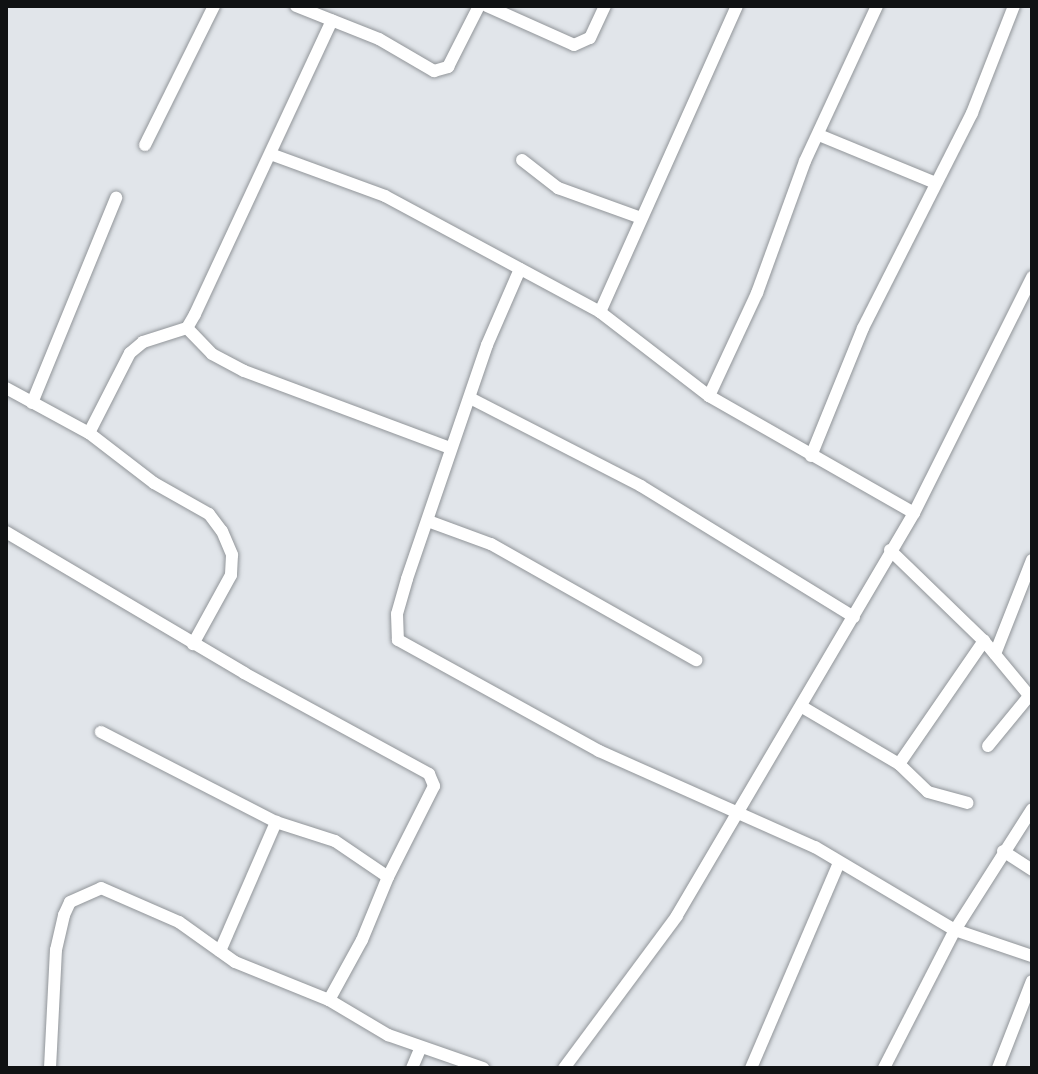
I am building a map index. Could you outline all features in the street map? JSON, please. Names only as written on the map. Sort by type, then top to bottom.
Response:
[{"type":"street","points":[[145,145],[214,6]]},
{"type":"street","points":[[296,6],[332,20],[434,71],[448,67],[479,6]]},
{"type":"street","points":[[487,6],[574,45],[590,38],[605,6]]},
{"type":"street","points":[[600,312],[737,6]]},
{"type":"street","points":[[709,396],[877,6]]},
{"type":"street","points":[[811,456],[863,328],[933,182],[972,113],[1014,6]]},
{"type":"street","points":[[89,433],[130,353],[143,342],[187,328],[273,155],[332,20]]},
{"type":"street","points":[[819,135],[933,182]]},
{"type":"street","points":[[273,155],[385,196],[600,312],[709,396],[914,513]]},
{"type":"street","points":[[522,160],[558,188],[641,218]]},
{"type":"street","points":[[32,403],[116,198]]},
{"type":"street","points":[[520,269],[450,448],[397,614],[398,640],[599,751],[740,812],[839,863],[955,930],[1032,956]]},
{"type":"street","points":[[564,1068],[677,916],[804,708],[890,550],[914,513],[1032,277]]},
{"type":"street","points":[[187,328],[212,354],[244,371],[450,448]]},
{"type":"street","points":[[6,388],[89,433],[154,483],[209,514],[222,531],[232,555],[231,575],[193,644]]},
{"type":"street","points":[[470,398],[641,486],[854,617]]},
{"type":"street","points":[[428,521],[502,550],[696,660]]},
{"type":"street","points":[[6,532],[193,644],[434,778],[362,940],[329,1000]]},
{"type":"street","points":[[890,550],[984,641],[1030,697],[988,746]]},
{"type":"street","points":[[995,654],[1032,560]]},
{"type":"street","points":[[899,764],[984,641]]},
{"type":"street","points":[[804,708],[899,764],[928,792],[968,803]]},
{"type":"street","points":[[101,732],[276,822],[311,829],[388,877]]},
{"type":"street","points":[[884,1068],[955,930],[1032,809]]},
{"type":"street","points":[[220,951],[276,822]]},
{"type":"street","points":[[1003,851],[1032,870]]},
{"type":"street","points":[[751,1068],[839,863]]},
{"type":"street","points":[[50,1068],[56,950],[70,902],[83,893],[117,892],[179,922],[220,951],[329,1000],[420,1049],[483,1068]]},
{"type":"street","points":[[998,1068],[1032,981]]},
{"type":"street","points":[[412,1068],[420,1049]]}]
